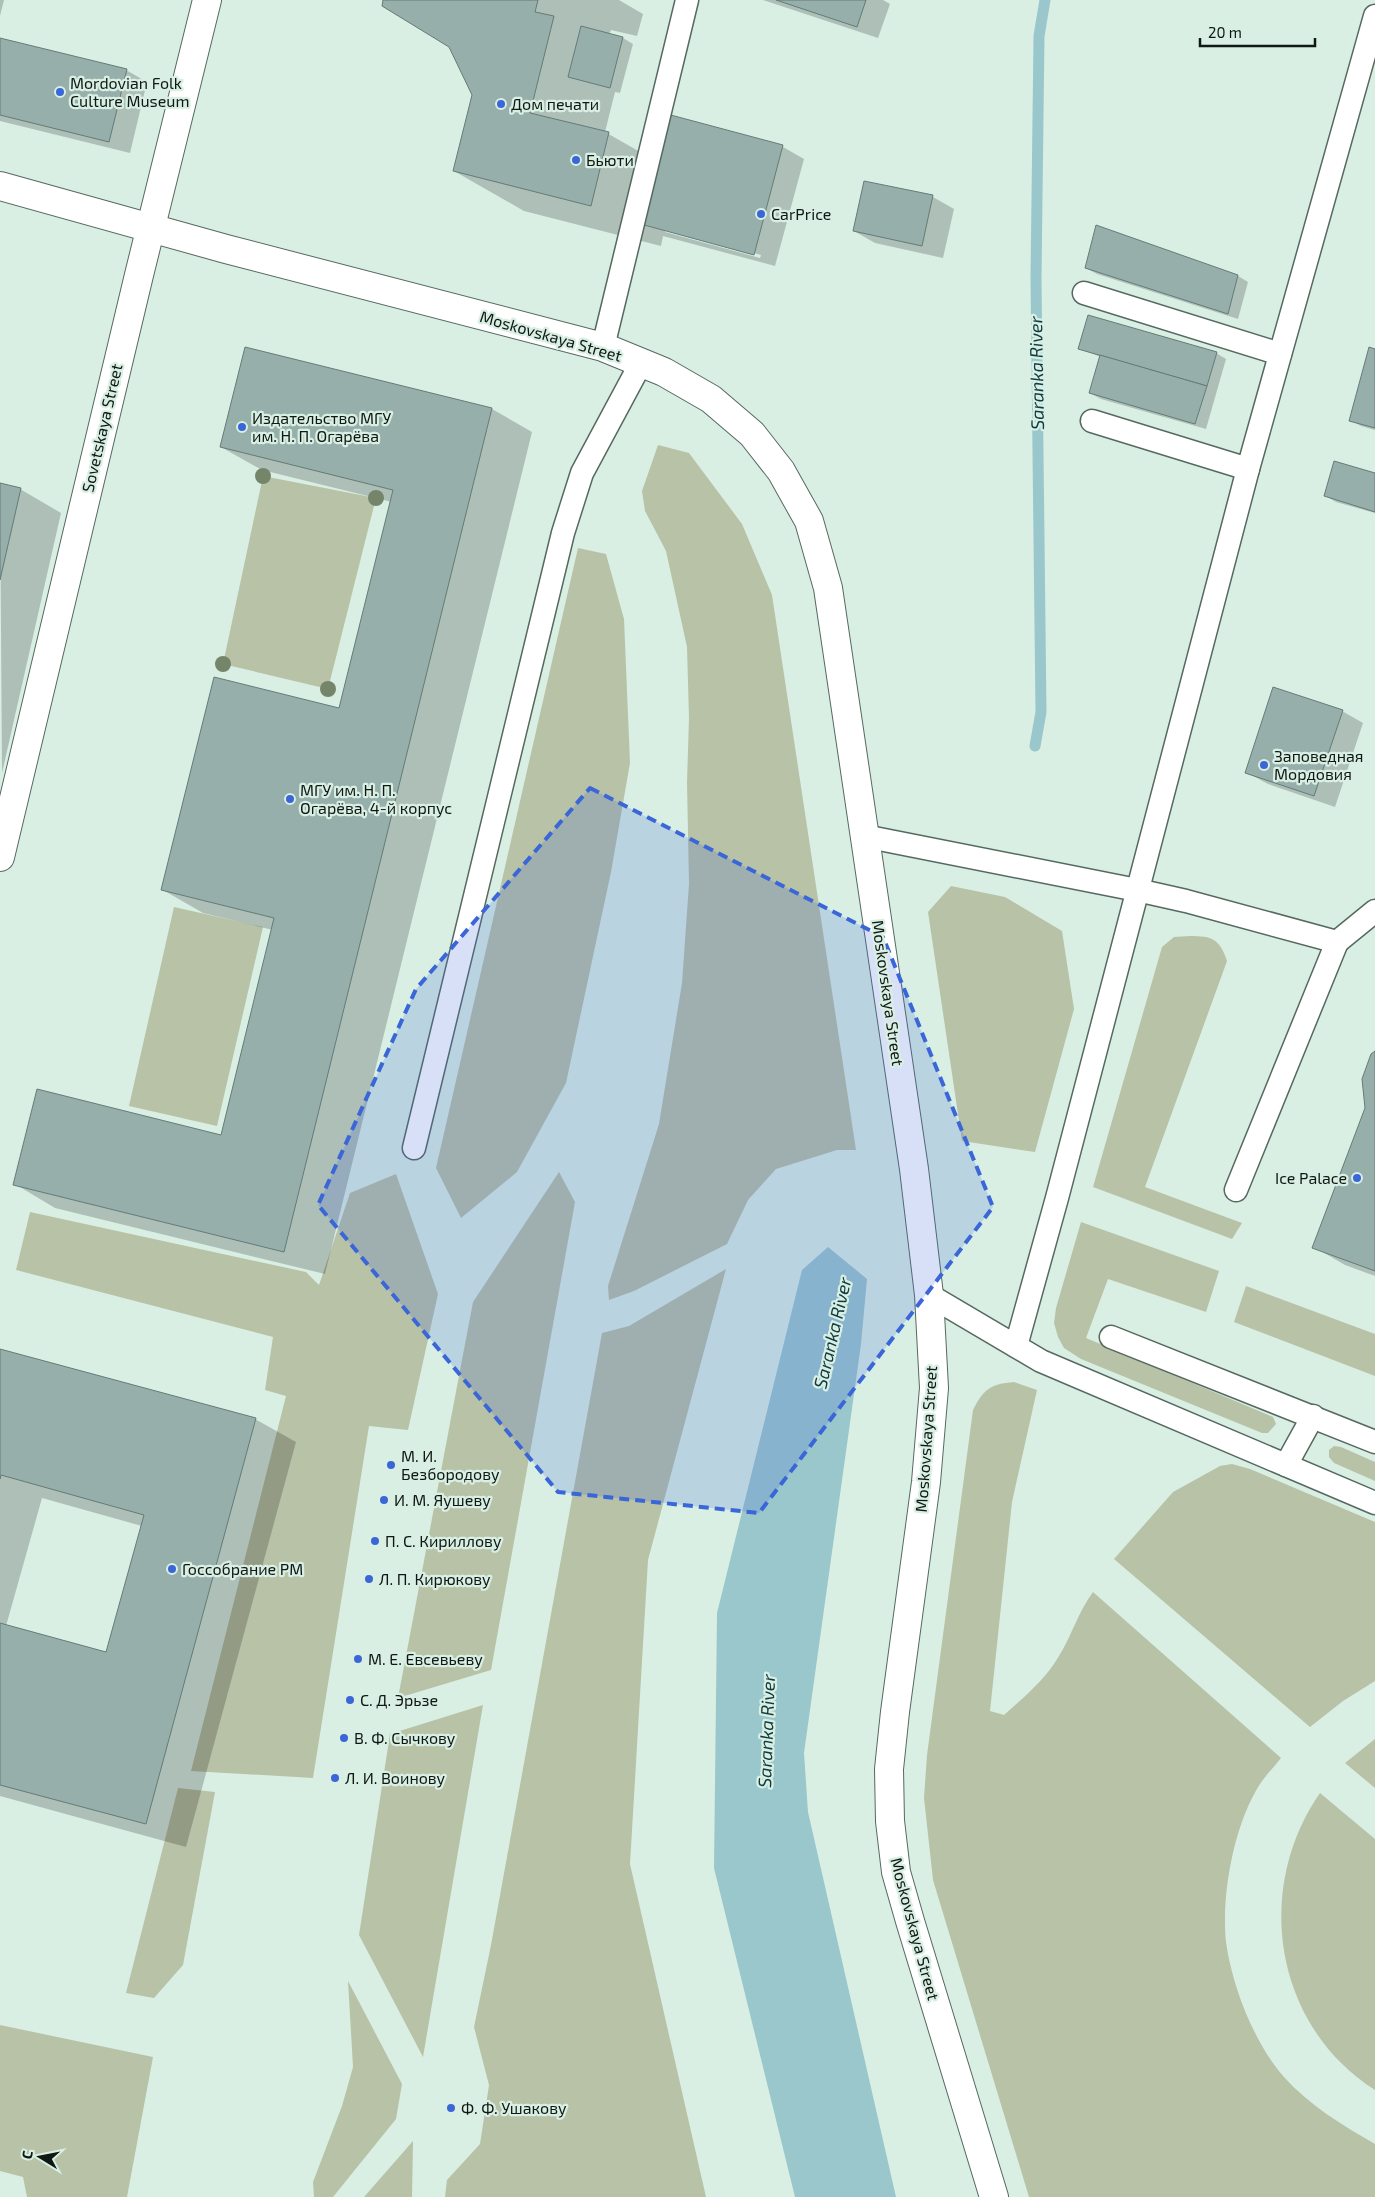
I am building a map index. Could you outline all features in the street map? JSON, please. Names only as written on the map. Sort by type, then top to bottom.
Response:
[{"type":"street","name":"Sovetskaya Street","points":[[0,857],[207,0]]},
{"type":"street","name":"Moskovskaya Street","points":[[0,186],[602,348],[664,372],[711,398],[752,434],[781,471],[810,520],[828,588],[914,1168],[929,1295],[934,1388],[926,1482],[889,1769],[890,1821],[896,1872],[994,2197]]},
{"type":"lane","points":[[602,348],[687,0]]},
{"type":"lane","points":[[1016,1346],[1058,1198],[1248,469],[1375,16]]},
{"type":"lane","points":[[1084,293],[1280,354]]},
{"type":"lane","points":[[414,1148],[563,533],[582,473],[641,363]]},
{"type":"lane","points":[[1092,421],[1248,469]]},
{"type":"lane","points":[[864,836],[1137,890],[1337,942]]},
{"type":"lane","points":[[1236,1190],[1337,942],[1375,910]]},
{"type":"lane","points":[[929,1295],[1041,1361],[1375,1503]]},
{"type":"lane","points":[[1111,1337],[1375,1442]]},
{"type":"lane","points":[[1286,1465],[1313,1416]]},
{"type":"highlighted area","points":[[590,788],[883,937],[993,1207],[759,1513],[558,1492],[318,1205],[416,989]]},
{"type":"green space","points":[[658,445],[689,453],[742,524],[772,595],[856,1150],[837,1150],[776,1169],[748,1200],[727,1244],[634,1291],[609,1300],[608,1286],[659,1124],[682,983],[689,884],[687,647],[666,551],[645,511],[642,491]]},
{"type":"green space","points":[[263,476],[376,498],[328,689],[223,664]]},
{"type":"green space","points":[[578,548],[606,554],[624,619],[630,763],[611,872],[566,1083],[517,1172],[461,1218],[436,1168]]},
{"type":"green space","points":[[951,886],[1005,897],[1062,931],[1074,1009],[1035,1152],[962,1141],[928,912]]},
{"type":"green space","points":[[174,907],[263,927],[217,1126],[129,1106]]},
{"type":"green space","points":[[1190,936],[1214,940],[1218,943],[1227,961],[1145,1187],[1242,1223],[1232,1239],[1093,1187],[1162,947],[1174,937]]},
{"type":"green space","points":[[559,1172],[575,1202],[491,1670],[398,1698],[473,1302]]},
{"type":"green space","points":[[396,1174],[438,1294],[408,1430],[369,1426],[313,1778],[191,1771],[286,1396],[265,1390],[273,1337],[16,1270],[30,1212],[306,1272],[319,1285],[350,1193]]},
{"type":"green space","points":[[1081,1222],[1219,1271],[1206,1312],[1108,1279],[1086,1338],[1273,1417],[1276,1424],[1268,1433],[1262,1433],[1081,1359],[1064,1348],[1054,1323],[1056,1308]]},
{"type":"green space","points":[[726,1269],[648,1560],[630,1864],[706,2197],[445,2197],[447,2180],[480,2144],[489,2085],[474,2027],[491,1945],[602,1333],[629,1326]]},
{"type":"green space","points":[[1246,1286],[1375,1334],[1375,1376],[1234,1322]]},
{"type":"green space","points":[[1014,1382],[1037,1390],[1012,1502],[990,1711],[1004,1715],[1041,1680],[1059,1656],[1083,1607],[1093,1592],[1281,1758],[1262,1781],[1251,1800],[1236,1839],[1231,1860],[1226,1903],[1226,1942],[1229,1959],[1239,1995],[1254,2031],[1263,2048],[1284,2077],[1304,2097],[1338,2122],[1375,2144],[1375,2197],[1029,2197],[933,1880],[924,1798],[927,1755],[973,1410],[984,1392],[999,1384]]},
{"type":"green space","points":[[1334,1446],[1341,1447],[1375,1462],[1375,1481],[1334,1463],[1329,1457],[1329,1450]]},
{"type":"green space","points":[[1232,1464],[1250,1469],[1375,1522],[1375,1681],[1343,1701],[1310,1727],[1114,1559],[1173,1492],[1220,1466]]},
{"type":"green space","points":[[483,1705],[423,2057],[359,1935],[390,1734]]},
{"type":"green space","points":[[1375,1739],[1375,1788],[1345,1763]]},
{"type":"green space","points":[[178,1788],[215,1792],[183,1965],[154,1998],[126,1993]]},
{"type":"green space","points":[[1320,1793],[1375,1839],[1375,2090],[1341,2063],[1314,2030],[1296,1993],[1284,1954],[1281,1912],[1286,1871],[1299,1831]]},
{"type":"green space","points":[[348,1981],[402,2084],[396,2119],[333,2197],[314,2197],[313,2182],[342,2106],[353,2067]]},
{"type":"green space","points":[[0,2025],[153,2057],[127,2197],[27,2197],[23,2177],[0,2171]]},
{"type":"green space","points":[[413,2141],[412,2197],[364,2197]]},
{"type":"water","points":[[828,1247],[867,1279],[861,1344],[804,1753],[808,1812],[896,2197],[795,2197],[714,1868],[717,1613],[802,1270]]},
{"type":"building","name":"Дом печати","points":[[383,0],[538,0],[535,12],[554,16],[530,113],[609,132],[591,206],[453,171],[472,95],[449,47],[382,6]]},
{"type":"building","points":[[776,0],[866,0],[857,27]]},
{"type":"building","points":[[581,26],[623,37],[610,88],[568,77]]},
{"type":"building","name":"Mordovian Folk Culture Museum","points":[[0,38],[127,69],[109,142],[0,115]]},
{"type":"building","points":[[667,114],[783,145],[754,255],[637,223]]},
{"type":"building","points":[[864,181],[933,195],[922,246],[853,231]]},
{"type":"building","points":[[1096,225],[1238,275],[1228,314],[1085,268]]},
{"type":"building","points":[[1088,315],[1217,352],[1207,386],[1078,349]]},
{"type":"building","name":"МГУ им. Н. П. Огарёва, 4-й корпус","points":[[245,347],[492,408],[284,1252],[13,1185],[37,1089],[221,1135],[274,918],[161,890],[214,677],[339,708],[393,490],[220,447]]},
{"type":"building","points":[[1369,347],[1375,349],[1375,428],[1349,421]]},
{"type":"building","points":[[1100,355],[1207,386],[1195,424],[1089,393]]},
{"type":"building","points":[[1334,461],[1375,473],[1375,512],[1324,496]]},
{"type":"building","points":[[0,483],[21,488],[0,580]]},
{"type":"building","points":[[1273,687],[1343,710],[1314,796],[1245,773]]},
{"type":"building","name":"Ice Palace","points":[[1375,1051],[1375,1271],[1312,1248],[1365,1108],[1362,1079],[1371,1054]]},
{"type":"building","name":"Госсобрание РМ","points":[[0,1349],[256,1418],[146,1824],[0,1785],[0,1623],[106,1652],[144,1515],[1,1475],[0,1479]]},
{"type":"waterway","name":"Saranka River","points":[[1035,746],[1041,712],[1036,279],[1039,36],[1045,0]]},
{"type":"place","name":"Mordovian Folk Culture Museum","points":[[60,92]]},
{"type":"place","name":"Дом печати","points":[[501,104]]},
{"type":"place","name":"Бьюти","points":[[576,160]]},
{"type":"place","name":"CarPrice","points":[[761,214]]},
{"type":"place","name":"Издательство МГУ им. Н. П. Огарёва","points":[[242,427]]},
{"type":"place","name":"Заповедная Мордовия","points":[[1264,765]]},
{"type":"place","name":"МГУ им. Н. П. Огарёва, 4-й корпус","points":[[290,799]]},
{"type":"place","name":"Ice Palace","points":[[1357,1178]]},
{"type":"place","name":"М. И. Безбородову","points":[[391,1465]]},
{"type":"place","name":"И. М. Яушеву","points":[[384,1500]]},
{"type":"place","name":"П. С. Кириллову","points":[[375,1541]]},
{"type":"place","name":"Госсобрание РМ","points":[[172,1569]]},
{"type":"place","name":"Л. П. Кирюкову","points":[[369,1579]]},
{"type":"place","name":"М. Е. Евсевьеву","points":[[358,1659]]},
{"type":"place","name":"С. Д. Эрьзе","points":[[350,1700]]},
{"type":"place","name":"В. Ф. Сычкову","points":[[344,1738]]},
{"type":"place","name":"Л. И. Воинову","points":[[335,1778]]},
{"type":"place","name":"Ф. Ф. Ушакову","points":[[451,2108]]}]
